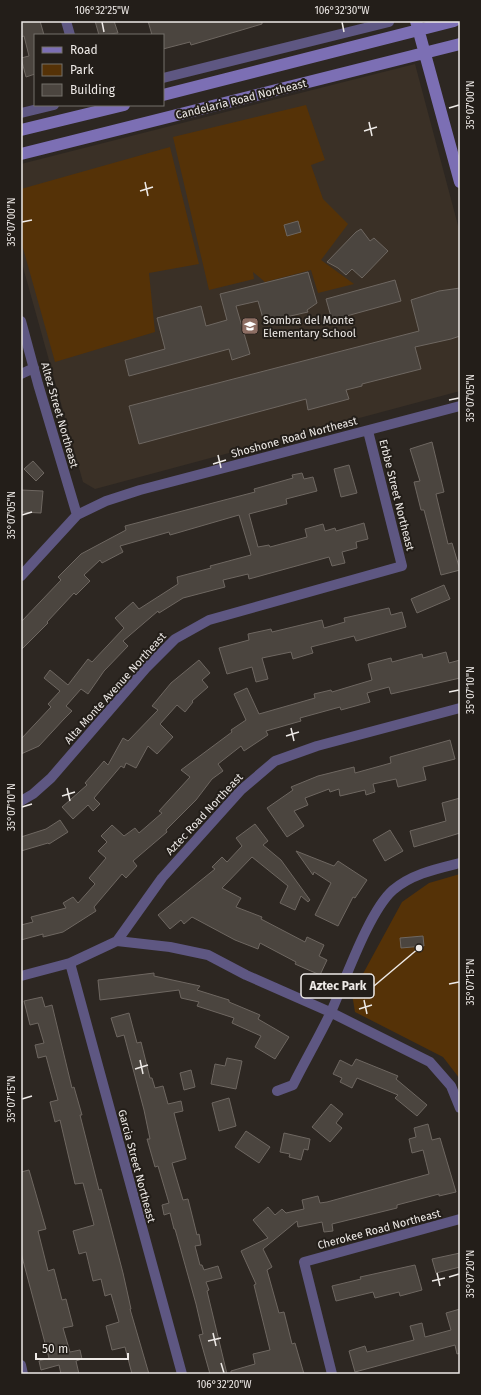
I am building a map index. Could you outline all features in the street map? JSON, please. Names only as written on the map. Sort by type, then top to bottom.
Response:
[{"type":"main road","name":"Candelaria Road Northeast","points":[[164,95],[417,26],[454,21]]},
{"type":"main road","points":[[417,26],[460,182]]},
{"type":"main road","name":"Candelaria Road Northeast","points":[[21,154],[460,44]]},
{"type":"main road","points":[[21,130],[120,106]]},
{"type":"street","points":[[66,21],[70,34]]},
{"type":"street","points":[[164,78],[389,22]]},
{"type":"street","points":[[21,113],[50,106]]},
{"type":"street","name":"Altez Street Northeast","points":[[21,321],[77,515]]},
{"type":"street","points":[[21,374],[34,368]]},
{"type":"street","name":"Shoshone Road Northeast","points":[[21,576],[77,515],[106,501],[140,490],[460,406]]},
{"type":"street","name":"Erbbe Street Northeast","points":[[368,431],[402,566]]},
{"type":"street","name":"Alta Monte Avenue Northeast","points":[[21,801],[33,794],[51,778],[146,668],[175,639],[209,620],[402,566]]},
{"type":"street","name":"Aztec Road Northeast","points":[[21,976],[70,964],[117,942],[162,878],[241,790],[275,761],[317,746],[460,708]]},
{"type":"street","points":[[277,1091],[293,1085],[330,1012],[370,924],[380,906],[392,891],[410,878],[460,863]]},
{"type":"street","points":[[117,942],[170,947],[208,955],[246,975],[330,1012],[430,1062],[451,1086],[460,1108]]},
{"type":"street","name":"Garcia Street Northeast","points":[[70,964],[182,1374]]},
{"type":"street","name":"Cherokee Road Northeast","points":[[332,1374],[304,1262],[460,1219]]},
{"type":"street","points":[[21,1365],[23,1374]]},
{"type":"shaded area","name":"Sombra del Monte Elementary School","points":[[415,64],[460,233],[460,391],[95,489],[83,482],[21,260],[21,164]]},
{"type":"green space","points":[[306,105],[325,160],[311,165],[323,199],[348,224],[321,260],[354,284],[318,293],[311,270],[265,282],[253,272],[254,279],[209,290],[173,137]]},
{"type":"green space","points":[[170,147],[199,264],[149,273],[155,332],[55,362],[21,241],[21,189]]},
{"type":"green space","points":[[460,874],[460,1079],[443,1057],[355,1012],[352,994],[402,902],[429,883]]},
{"type":"building","points":[[21,21],[40,21],[44,34],[34,34],[34,74],[26,77],[21,58],[29,56],[24,36],[21,37]]},
{"type":"building","points":[[95,21],[114,21],[118,33],[99,34]]},
{"type":"building","points":[[148,21],[262,21],[262,24],[191,45],[190,42],[164,49],[164,34],[152,34]]},
{"type":"building","points":[[298,221],[301,232],[287,236],[284,225]]},
{"type":"building","points":[[361,229],[370,241],[374,238],[388,251],[362,278],[352,269],[346,275],[338,268],[327,262],[356,232]]},
{"type":"building","points":[[308,272],[317,303],[307,310],[308,312],[264,322],[258,301],[236,306],[250,354],[232,360],[229,349],[129,376],[125,360],[165,349],[157,318],[201,306],[206,326],[227,320],[220,294]]},
{"type":"building","points":[[395,280],[401,301],[332,320],[326,299]]},
{"type":"building","points":[[460,288],[460,336],[415,347],[421,369],[362,384],[362,386],[346,390],[349,399],[308,410],[306,399],[139,444],[129,406],[419,331],[411,300],[439,291]]},
{"type":"building","points":[[432,442],[444,492],[436,494],[448,544],[452,543],[460,570],[441,575],[424,510],[421,510],[414,482],[420,481],[410,449]]},
{"type":"building","points":[[33,461],[44,473],[36,481],[24,469]]},
{"type":"building","points":[[349,465],[357,493],[341,497],[334,469]]},
{"type":"building","points":[[302,473],[304,479],[313,477],[317,491],[286,499],[287,504],[249,514],[258,547],[269,545],[270,547],[307,537],[305,529],[323,524],[325,531],[335,528],[336,531],[364,523],[368,539],[356,542],[357,548],[342,552],[345,563],[332,566],[329,557],[249,579],[248,574],[223,580],[225,587],[183,598],[159,613],[158,611],[123,641],[128,646],[104,671],[88,694],[81,689],[66,706],[72,711],[39,746],[21,754],[21,739],[51,707],[48,704],[60,691],[44,678],[50,670],[68,685],[88,659],[92,662],[124,628],[115,618],[133,602],[139,609],[178,584],[177,577],[251,555],[239,515],[170,535],[169,532],[120,546],[123,552],[102,563],[100,560],[84,575],[90,581],[76,595],[74,593],[47,622],[48,623],[21,650],[21,622],[61,580],[58,577],[81,554],[126,530],[125,526],[255,492],[254,489],[293,478],[292,475]]},
{"type":"building","points":[[21,490],[43,491],[41,513],[21,512]]},
{"type":"building","points":[[444,585],[450,599],[417,613],[411,599]]},
{"type":"building","points":[[389,608],[391,615],[402,612],[406,627],[356,641],[354,636],[311,647],[313,653],[293,659],[291,652],[262,658],[268,679],[256,682],[252,667],[227,674],[219,648],[249,640],[248,634],[271,629],[272,632],[322,620],[324,628],[345,622],[344,618]]},
{"type":"building","points":[[446,652],[449,663],[460,660],[460,678],[391,694],[389,687],[367,693],[370,702],[341,710],[340,707],[300,718],[301,721],[266,731],[268,735],[244,751],[241,746],[218,764],[223,771],[212,779],[196,800],[166,830],[167,832],[133,861],[137,866],[126,878],[122,874],[94,907],[96,911],[63,932],[43,937],[43,934],[21,940],[21,925],[33,922],[31,917],[66,908],[63,903],[73,897],[78,903],[95,884],[89,878],[106,858],[98,851],[107,842],[101,836],[112,825],[124,836],[135,828],[139,833],[162,813],[159,811],[190,777],[181,770],[232,732],[231,730],[246,720],[234,694],[247,688],[259,714],[315,698],[314,694],[331,690],[332,692],[372,680],[368,664],[391,658],[392,662],[422,654],[423,658]]},
{"type":"building","points":[[199,660],[210,673],[202,680],[208,687],[192,701],[193,702],[185,712],[177,705],[160,724],[173,737],[157,754],[148,746],[136,768],[126,763],[124,768],[121,766],[94,798],[100,804],[93,811],[88,805],[73,819],[62,807],[87,785],[85,783],[104,761],[108,765],[123,738],[128,741],[158,710],[152,706],[171,683]]},
{"type":"building","points":[[450,740],[455,759],[423,767],[426,780],[398,787],[396,779],[373,784],[375,792],[366,795],[365,790],[340,796],[339,789],[330,792],[329,789],[305,798],[308,805],[294,811],[304,826],[287,837],[267,808],[293,790],[291,787],[318,776],[354,767],[355,773],[391,763],[390,757]]},
{"type":"building","points":[[460,798],[460,833],[414,847],[410,831],[446,821],[442,803]]},
{"type":"building","points":[[60,820],[68,832],[49,844],[48,843],[21,851],[21,837],[46,829]]},
{"type":"building","points":[[255,824],[268,841],[263,845],[281,860],[310,900],[308,902],[301,896],[295,910],[280,903],[288,886],[252,857],[222,888],[241,898],[236,907],[262,917],[261,919],[305,942],[307,937],[324,945],[319,956],[327,960],[320,975],[295,964],[296,962],[260,943],[258,949],[235,940],[192,917],[184,924],[181,920],[170,929],[158,915],[215,869],[212,867],[222,857],[227,862],[242,846],[236,838]]},
{"type":"building","points":[[390,830],[403,851],[385,861],[373,840]]},
{"type":"building","points":[[296,851],[334,866],[338,861],[367,880],[355,898],[353,897],[338,926],[315,915],[331,883],[314,872],[313,875]]},
{"type":"building","points":[[423,936],[424,946],[401,948],[400,938]]},
{"type":"building","points":[[154,973],[154,976],[200,986],[197,990],[229,1000],[229,1002],[260,1015],[258,1019],[289,1037],[275,1059],[255,1047],[261,1036],[232,1023],[234,1018],[197,1006],[199,1002],[181,998],[179,990],[100,1000],[98,980]]},
{"type":"building","points":[[42,997],[45,1007],[52,1005],[72,1088],[74,1087],[82,1115],[80,1115],[99,1190],[101,1189],[123,1273],[130,1309],[149,1374],[132,1374],[125,1347],[112,1350],[106,1326],[119,1322],[111,1294],[105,1296],[101,1279],[93,1281],[86,1252],[79,1254],[73,1231],[94,1225],[83,1183],[75,1184],[60,1120],[55,1122],[50,1102],[58,1100],[46,1056],[38,1058],[35,1045],[44,1043],[38,1023],[30,1025],[24,1001]]},
{"type":"building","points":[[129,1013],[137,1043],[141,1042],[150,1078],[152,1078],[155,1088],[163,1086],[168,1104],[181,1101],[183,1111],[174,1113],[186,1159],[172,1163],[183,1200],[188,1199],[197,1235],[199,1234],[201,1245],[195,1246],[200,1265],[202,1265],[204,1270],[218,1266],[222,1278],[206,1282],[227,1374],[210,1374],[199,1335],[203,1334],[196,1304],[175,1229],[170,1213],[164,1215],[162,1205],[169,1203],[158,1166],[155,1167],[147,1139],[150,1139],[144,1110],[124,1035],[117,1037],[111,1018]]},
{"type":"building","points":[[227,1058],[242,1061],[236,1089],[211,1084],[215,1064],[225,1066]]},
{"type":"building","points":[[356,1059],[398,1076],[396,1079],[427,1105],[417,1116],[395,1098],[398,1095],[357,1078],[352,1088],[340,1082],[342,1078],[333,1074],[340,1060],[352,1066]]},
{"type":"building","points":[[191,1070],[195,1087],[184,1090],[180,1073]]},
{"type":"building","points":[[229,1098],[236,1126],[219,1131],[212,1103]]},
{"type":"building","points":[[331,1104],[343,1114],[336,1123],[342,1128],[330,1142],[312,1127]]},
{"type":"building","points":[[428,1124],[432,1140],[440,1138],[456,1192],[439,1196],[439,1194],[397,1205],[397,1208],[332,1224],[333,1231],[324,1232],[322,1222],[298,1227],[297,1221],[263,1249],[272,1267],[267,1270],[279,1313],[284,1312],[292,1344],[295,1343],[304,1374],[231,1374],[231,1371],[255,1364],[253,1354],[270,1350],[254,1285],[256,1284],[241,1251],[268,1238],[253,1220],[268,1207],[275,1215],[282,1209],[286,1213],[304,1209],[302,1200],[318,1196],[320,1203],[327,1202],[429,1174],[423,1150],[412,1153],[409,1139],[416,1137],[414,1128]]},
{"type":"building","points":[[246,1131],[270,1147],[259,1163],[235,1147]]},
{"type":"building","points":[[284,1133],[310,1139],[308,1150],[304,1149],[301,1160],[289,1157],[290,1154],[280,1152]]},
{"type":"building","points":[[29,1170],[46,1229],[38,1231],[48,1271],[54,1269],[62,1300],[66,1299],[73,1326],[63,1328],[70,1352],[80,1350],[82,1359],[76,1361],[79,1374],[61,1374],[59,1365],[41,1370],[39,1361],[49,1358],[21,1253],[21,1172]]},
{"type":"building","points":[[460,1253],[460,1267],[436,1273],[432,1259]]},
{"type":"building","points":[[415,1265],[422,1290],[400,1296],[399,1292],[375,1298],[373,1292],[336,1301],[332,1286],[361,1279],[360,1277]]},
{"type":"building","points":[[460,1309],[460,1353],[457,1354],[455,1345],[355,1372],[349,1351],[365,1346],[367,1352],[414,1340],[410,1326],[422,1323],[425,1337],[451,1330],[446,1313]]},
{"type":"place","name":"Sombra del Monte Elementary School","points":[[250,326]]},
{"type":"place","name":"Aztec Park","points":[[419,948]]}]
